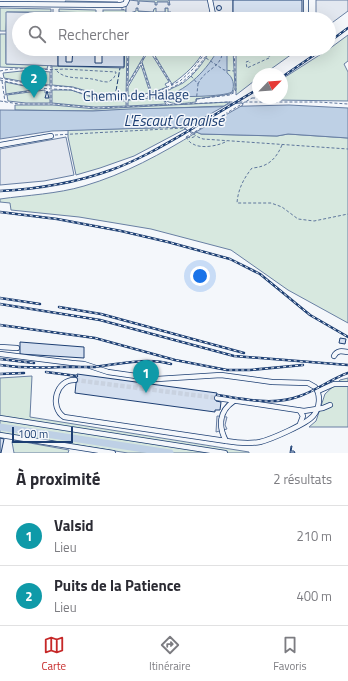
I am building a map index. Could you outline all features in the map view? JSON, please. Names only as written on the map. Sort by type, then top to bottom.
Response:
[{"type":"street","points":[[210,0],[213,12]]},
{"type":"street","points":[[306,0],[306,12]]},
{"type":"street","points":[[0,4],[121,6],[127,2]]},
{"type":"street","points":[[0,145],[51,136]]},
{"type":"street","points":[[0,346],[17,348]]},
{"type":"street","points":[[334,356],[335,353],[339,351],[348,352]]},
{"type":"street","points":[[0,354],[84,364],[108,372],[157,379],[225,375],[272,382],[308,383],[314,385],[320,396],[312,417],[273,438],[261,442],[242,443],[64,417],[57,409],[56,398],[63,383],[69,380],[75,380]]},
{"type":"street","points":[[318,390],[334,384],[348,384]]},
{"type":"street","points":[[217,398],[300,411],[325,408],[330,405]]},
{"type":"street","points":[[226,441],[221,428],[221,417],[226,407],[234,401]]},
{"type":"street","points":[[300,411],[303,416],[300,424]]},
{"type":"street","points":[[0,418],[225,453]]},
{"type":"street","points":[[0,436],[113,453]]},
{"type":"path","points":[[127,107],[128,56]]},
{"type":"path","points":[[127,86],[145,56]]},
{"type":"path","points":[[153,56],[173,88]]},
{"type":"path","points":[[1,79],[33,85],[74,88],[99,96],[127,97],[151,94],[172,86],[193,69],[203,56]]},
{"type":"path","points":[[196,103],[198,84],[203,75],[217,65],[222,59],[222,56]]},
{"type":"path","points":[[197,99],[232,94],[236,88],[234,56]]},
{"type":"path","points":[[250,63],[246,62],[247,68],[270,58],[270,56]]},
{"type":"path","points":[[1,79],[34,88],[71,90],[97,98],[127,100],[144,98],[173,88],[191,75],[206,58],[226,70],[235,71]]},
{"type":"path","points":[[141,62],[151,94]]},
{"type":"path","points":[[51,66],[51,104]]},
{"type":"path","points":[[0,71],[21,69],[104,70],[116,72],[116,76],[108,82],[59,74],[56,70]]},
{"type":"path","points":[[191,75],[198,84]]},
{"type":"path","points":[[1,79],[6,102]]},
{"type":"path","points":[[4,95],[45,89]]},
{"type":"path","points":[[161,90],[163,100],[169,105]]},
{"type":"path","points":[[186,137],[252,98]]},
{"type":"path","name":"Chemin de Halage","points":[[0,101],[21,104],[51,104],[95,108],[196,103],[252,102]]},
{"type":"path","points":[[288,102],[348,104]]},
{"type":"path","points":[[51,136],[184,128],[203,139],[348,149]]},
{"type":"path","points":[[186,137],[191,138],[196,136]]},
{"type":"path","points":[[186,137],[192,144],[197,146],[216,146],[227,140]]},
{"type":"path","points":[[282,144],[278,155],[271,163],[259,168],[252,168],[246,176],[238,193],[237,202],[271,203],[282,207],[298,219],[314,221],[348,214]]},
{"type":"shaded area","points":[[129,0],[138,1],[138,5],[139,1],[155,2],[155,5],[157,5],[157,2],[168,2],[168,5],[170,5],[169,0],[233,0],[233,12],[168,12],[168,8],[165,8],[165,12],[156,12],[156,8],[153,12],[138,11],[138,8],[136,8],[136,11],[126,12],[126,6]]},
{"type":"shaded area","points":[[133,0],[169,0],[170,5],[168,5],[168,2],[157,2],[158,5],[155,5],[155,2],[139,2],[138,5]]},
{"type":"shaded area","points":[[316,0],[348,0],[348,11],[336,20],[336,12],[316,12]]},
{"type":"shaded area","points":[[65,1],[118,2],[118,4],[66,3]]},
{"type":"shaded area","points":[[0,8],[51,9],[51,12],[7,12],[6,31],[0,31]]},
{"type":"shaded area","points":[[138,8],[138,11],[153,12],[131,12]]},
{"type":"shaded area","points":[[154,8],[165,12],[153,12]]},
{"type":"shaded area","points":[[165,8],[168,8],[171,12],[165,12]]},
{"type":"shaded area","points":[[59,9],[96,10],[96,12],[59,12]]},
{"type":"shaded area","points":[[103,10],[126,10],[126,12],[103,12]]},
{"type":"shaded area","points":[[6,12],[12,12],[12,56],[58,56],[58,66],[6,64]]},
{"type":"shaded area","points":[[0,34],[6,34],[6,64],[48,65],[47,69],[0,67]]},
{"type":"shaded area","points":[[348,35],[348,61],[344,64],[348,72],[348,101],[288,100],[288,75],[318,56],[336,56],[336,44]]},
{"type":"shaded area","points":[[125,56],[127,56],[126,96],[97,94],[73,87],[52,85],[52,66],[124,68]]},
{"type":"shaded area","points":[[129,56],[144,56],[128,83]]},
{"type":"shaded area","points":[[146,56],[153,56],[169,82],[165,84],[167,87],[152,93],[142,62]]},
{"type":"shaded area","points":[[155,56],[200,56],[191,68],[172,84]]},
{"type":"shaded area","points":[[206,56],[233,56],[235,88],[230,94],[196,99],[196,102],[173,103],[162,97],[168,91],[183,83],[195,72]]},
{"type":"shaded area","points":[[236,56],[289,56],[272,68],[252,68],[252,83],[236,95]]},
{"type":"shaded area","points":[[141,65],[150,93],[128,96],[128,87]]},
{"type":"shaded area","points":[[31,70],[50,72],[50,85],[4,78],[3,73]]},
{"type":"shaded area","points":[[5,82],[39,89],[6,94]]},
{"type":"shaded area","points":[[45,90],[45,93],[50,92],[50,103],[8,101],[7,95]]},
{"type":"shaded area","points":[[52,90],[71,90],[100,100],[126,101],[126,106],[95,107],[52,103]]},
{"type":"shaded area","points":[[160,95],[166,104],[128,106],[128,100],[144,99]]},
{"type":"shaded area","points":[[230,102],[224,106],[93,111],[15,110],[15,105],[53,105],[96,109]]},
{"type":"shaded area","points":[[187,128],[134,156],[76,175],[68,137],[68,130]]},
{"type":"shaded area","points":[[197,132],[201,134],[277,136],[288,134],[348,138],[348,323],[288,290],[231,250],[151,229],[79,217],[11,210],[10,203],[0,202],[0,199],[63,191],[114,176],[142,163]]},
{"type":"shaded area","points":[[66,137],[74,175],[44,181],[0,185],[0,149]]},
{"type":"shaded area","points":[[32,376],[30,417],[249,453],[128,453],[0,433],[0,378]]},
{"type":"shaded area","points":[[348,378],[348,427],[309,427],[316,421],[325,394],[340,380]]},
{"type":"shaded area","points":[[217,416],[227,417],[225,425],[227,429],[216,432]]},
{"type":"shaded area","points":[[13,440],[69,450],[68,453],[14,453]]},
{"type":"water","points":[[214,56],[227,56],[227,73],[233,81],[232,92],[211,96],[167,96],[175,93],[190,83],[209,64]]},
{"type":"water","name":"L'Escaut Canalisé","points":[[289,105],[348,108],[348,138],[288,134],[277,136],[201,134],[184,127],[52,131],[0,139],[0,110],[93,111]]},
{"type":"pier","points":[[242,103],[243,105],[194,133],[184,129],[228,104]]},
{"type":"building","points":[[233,0],[302,0],[302,12],[233,12]]},
{"type":"building","points":[[217,6],[221,6],[221,10],[217,10]]},
{"type":"building","points":[[58,56],[66,56],[66,62],[72,62],[72,56],[95,56],[95,63],[102,63],[102,56],[124,56],[124,67],[58,66]]},
{"type":"building","points":[[47,91],[49,98],[45,98]]},
{"type":"building","points":[[340,338],[346,339],[345,344],[339,343]]},
{"type":"building","points":[[20,342],[84,347],[84,358],[20,354]]},
{"type":"building","points":[[77,374],[217,393],[216,401],[221,402],[220,410],[215,410],[215,412],[75,393]]},
{"type":"building","points":[[0,438],[4,439],[1,453],[0,453]]},
{"type":"building","points":[[291,446],[291,451],[294,451],[295,453],[290,453]]},
{"type":"waterway","points":[[0,427],[170,453]]},
{"type":"tunnel","points":[[75,380],[217,398]]},
{"type":"railway","points":[[336,37],[348,28]]},
{"type":"railway","points":[[288,73],[313,56]]},
{"type":"railway","points":[[0,191],[28,189],[70,182],[97,175],[121,166],[171,141],[252,93]]},
{"type":"railway","points":[[0,212],[57,219],[121,231],[230,259],[260,274],[310,315],[348,337]]},
{"type":"railway","points":[[0,298],[40,304]]},
{"type":"railway","points":[[0,304],[100,320],[234,356],[348,365]]},
{"type":"railway","points":[[59,307],[101,314],[244,353]]},
{"type":"railway","points":[[0,325],[95,338],[175,360],[227,370],[250,370],[303,365]]},
{"type":"railway","points":[[0,359],[34,363]]},
{"type":"railway","points":[[0,365],[30,368],[95,367],[143,361],[171,364]]},
{"type":"railway","points":[[46,372],[77,376]]},
{"type":"railway","points":[[0,374],[24,373]]},
{"type":"railway","points":[[217,395],[248,400],[280,401],[306,394],[348,373]]},
{"type":"fence","points":[[116,91],[120,68]]},
{"type":"place","name":"Puits de la Patience","points":[[34,98]]},
{"type":"place","name":"Valsid","points":[[146,393]]}]
